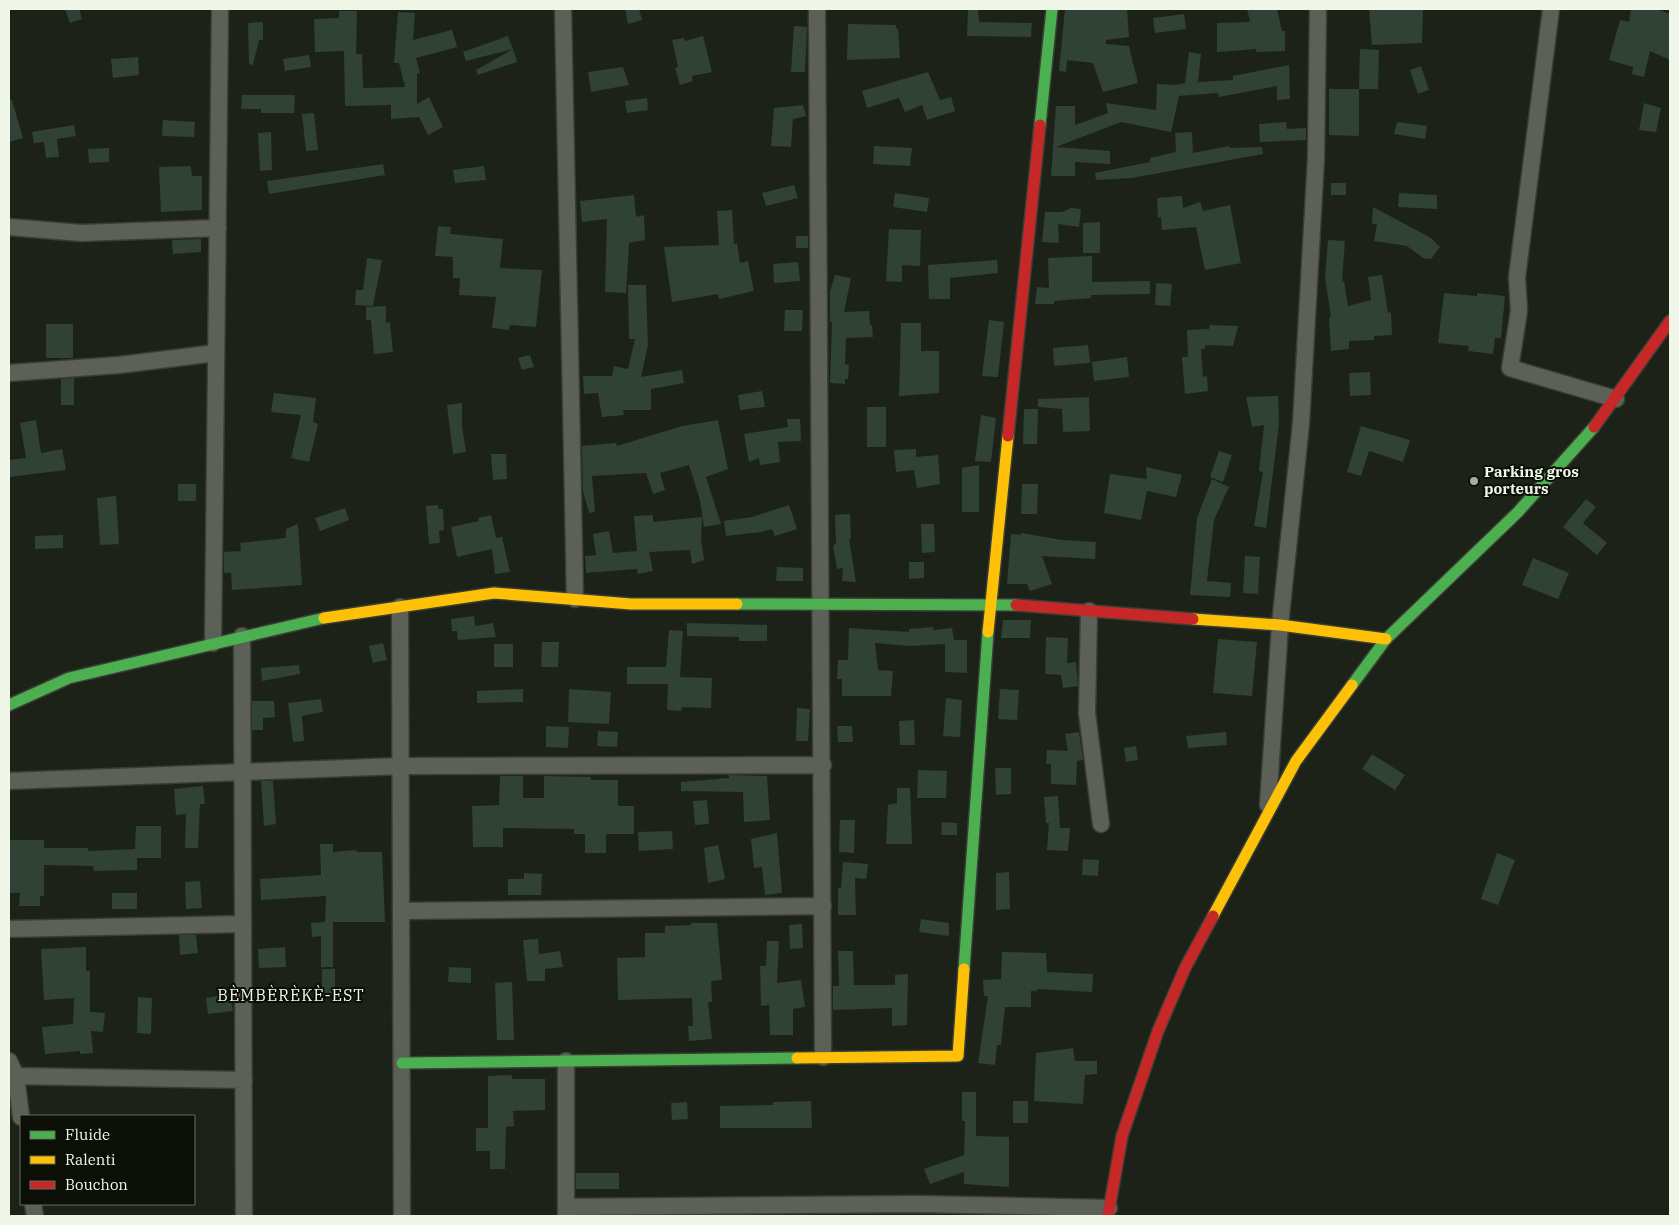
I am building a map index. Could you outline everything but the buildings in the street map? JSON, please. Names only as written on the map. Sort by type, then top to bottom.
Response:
[{"type":"street","points":[[212,643],[220,9]]},
{"type":"street","points":[[563,9],[575,599]]},
{"type":"street","points":[[818,9],[823,1058]]},
{"type":"street","points":[[402,1063],[958,1056],[990,605],[1052,9]]},
{"type":"street","points":[[1268,814],[1280,625],[1301,413],[1316,158],[1318,9]]},
{"type":"street","points":[[1551,9],[1518,277],[1519,311],[1510,368],[1616,399]]},
{"type":"street","points":[[9,227],[81,233],[218,228]]},
{"type":"street","points":[[566,1061],[566,1211],[918,1210],[1108,1212],[1122,1136],[1158,1031],[1185,968],[1296,761],[1386,639],[1518,512],[1602,418],[1670,321]]},
{"type":"street","points":[[9,374],[119,365],[216,353]]},
{"type":"street","points":[[9,706],[68,678],[242,636],[307,621],[494,593],[631,604],[990,605],[1280,625],[1386,639]]},
{"type":"street","points":[[400,607],[402,1216]]},
{"type":"street","points":[[1089,611],[1087,713],[1101,824]]},
{"type":"street","points":[[242,636],[244,1216]]},
{"type":"street","points":[[9,782],[400,766],[823,765]]},
{"type":"street","points":[[401,911],[823,906]]},
{"type":"street","points":[[9,929],[242,924]]},
{"type":"street","points":[[21,1115],[12,1069],[244,1080]]},
{"type":"traffic: fast","points":[[1040,125],[1052,9]]},
{"type":"traffic: fast","points":[[1352,685],[1386,639],[1518,512],[1594,427]]},
{"type":"traffic: fast","points":[[737,604],[1016,605]]},
{"type":"traffic: fast","points":[[9,705],[69,678],[324,618]]},
{"type":"traffic: fast","points":[[964,969],[988,632]]},
{"type":"traffic: fast","points":[[402,1063],[797,1058]]},
{"type":"traffic: slow","points":[[988,632],[1008,436]]},
{"type":"traffic: slow","points":[[324,618],[494,593],[631,604],[737,604]]},
{"type":"traffic: slow","points":[[1193,619],[1280,625],[1386,639]]},
{"type":"traffic: slow","points":[[1213,916],[1296,761],[1352,685]]},
{"type":"traffic: slow","points":[[797,1058],[958,1056],[964,969]]},
{"type":"traffic: jam","points":[[1008,436],[1040,125]]},
{"type":"traffic: jam","points":[[1594,427],[1670,321]]},
{"type":"traffic: jam","points":[[1016,605],[1193,619]]},
{"type":"traffic: jam","points":[[1108,1216],[1122,1136],[1158,1031],[1185,968],[1213,916]]},
{"type":"place","name":"Parking gros porteurs","points":[[1474,481]]},
{"type":"district","name":"BÈMBÈRÈKÈ-EST","points":[[291,995]]}]
